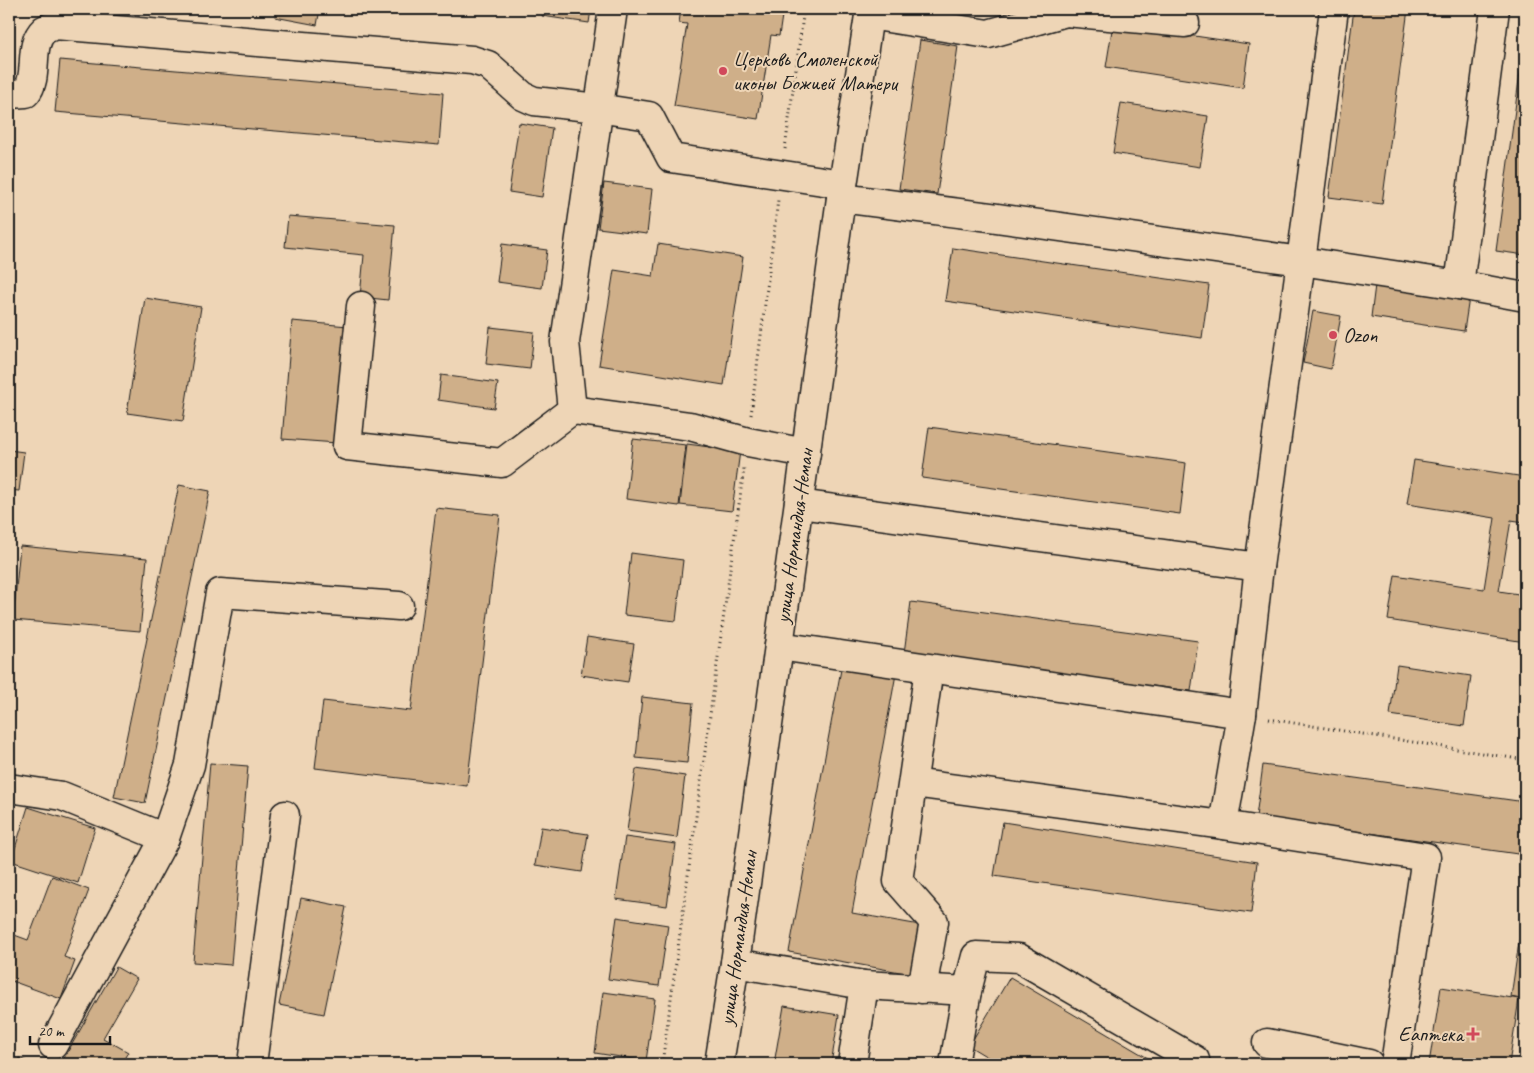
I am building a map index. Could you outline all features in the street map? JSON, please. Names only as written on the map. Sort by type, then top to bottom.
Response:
[{"type":"street","points":[[572,410],[564,342],[613,9]]},
{"type":"street","points":[[1223,825],[1242,714],[1334,9]]},
{"type":"street","points":[[1459,285],[1495,9]]},
{"type":"street","points":[[869,12],[988,34],[1066,12],[1185,23]]},
{"type":"street","name":"улица Нормандия-Неман","points":[[719,1064],[735,963],[842,191],[869,12]]},
{"type":"street","points":[[9,94],[26,93],[31,87],[36,42],[44,30],[54,25],[472,60],[488,64],[523,96],[534,101],[649,116],[672,158],[781,174],[842,191],[990,217],[1301,261],[1525,297]]},
{"type":"street","points":[[361,306],[347,446],[502,463],[572,410],[690,426],[748,442],[806,453]]},
{"type":"street","points":[[799,504],[1260,566]]},
{"type":"street","points":[[53,1045],[165,838],[190,765],[220,593],[398,606]]},
{"type":"street","points":[[779,646],[1242,714]]},
{"type":"street","points":[[922,989],[934,922],[898,881],[929,668]]},
{"type":"street","points":[[913,783],[1223,825],[1426,857],[1395,1064]]},
{"type":"street","points":[[10,793],[62,796],[165,838]]},
{"type":"street","points":[[252,1064],[285,815]]},
{"type":"street","points":[[954,1064],[967,991],[976,956],[1019,958],[1195,1060],[1196,1064]]},
{"type":"street","points":[[735,963],[864,985],[967,991]]},
{"type":"street","points":[[852,1064],[864,985]]},
{"type":"street","points":[[1267,1043],[1369,1064]]},
{"type":"path","points":[[662,1064],[748,442],[781,174],[804,9]]},
{"type":"path","points":[[1242,714],[1525,760]]},
{"type":"path","points":[[520,1064],[526,1062],[542,1064]]},
{"type":"building","points":[[277,9],[320,9],[317,25],[275,17]]},
{"type":"building","points":[[543,9],[591,9],[589,23],[542,16]]},
{"type":"building","name":"Церковь Смоленской иконы Божией Матери","points":[[681,9],[783,9],[779,36],[771,35],[758,119],[674,106],[687,24],[679,23]]},
{"type":"building","points":[[1354,9],[1408,9],[1382,204],[1329,197]]},
{"type":"building","points":[[1113,24],[1249,44],[1243,88],[1106,67]]},
{"type":"building","points":[[1525,35],[1525,255],[1496,251]]},
{"type":"building","points":[[920,40],[958,46],[937,194],[899,189]]},
{"type":"building","points":[[60,60],[443,93],[439,145],[55,112]]},
{"type":"building","points":[[1121,103],[1208,116],[1200,167],[1113,153]]},
{"type":"building","points":[[519,123],[552,128],[542,197],[509,192]]},
{"type":"building","points":[[604,183],[652,189],[647,234],[598,228]]},
{"type":"building","points":[[288,216],[395,225],[388,300],[360,297],[364,255],[285,247]]},
{"type":"building","points":[[502,244],[547,250],[542,288],[497,282]]},
{"type":"building","points":[[658,244],[743,257],[724,385],[599,365],[614,270],[653,276]]},
{"type":"building","points":[[953,248],[1209,285],[1202,338],[945,301]]},
{"type":"building","points":[[1376,277],[1470,291],[1464,331],[1371,317]]},
{"type":"building","points":[[145,298],[201,307],[183,421],[127,413]]},
{"type":"building","points":[[1313,311],[1341,316],[1331,369],[1303,363]]},
{"type":"building","points":[[292,321],[348,326],[337,443],[282,439]]},
{"type":"building","points":[[490,327],[534,332],[530,369],[486,364]]},
{"type":"building","points":[[441,375],[498,383],[494,408],[438,400]]},
{"type":"building","points":[[929,427],[1186,463],[1180,514],[922,478]]},
{"type":"building","points":[[633,439],[686,445],[679,506],[626,499]]},
{"type":"building","points":[[687,444],[740,451],[732,511],[680,505]]},
{"type":"building","points":[[9,450],[24,452],[19,491],[9,490]]},
{"type":"building","points":[[1414,460],[1525,477],[1525,522],[1511,520],[1499,591],[1525,595],[1525,642],[1388,620],[1395,575],[1484,589],[1495,518],[1407,504]]},
{"type":"building","points":[[179,485],[210,491],[145,803],[114,797]]},
{"type":"building","points":[[436,508],[500,515],[467,786],[315,768],[323,701],[411,711]]},
{"type":"building","points":[[20,546],[147,558],[140,631],[13,620]]},
{"type":"building","points":[[631,553],[683,560],[676,621],[624,615]]},
{"type":"building","points":[[911,602],[1198,641],[1191,691],[904,653]]},
{"type":"building","points":[[587,637],[634,644],[628,682],[581,675]]},
{"type":"building","points":[[842,664],[896,674],[852,913],[920,925],[911,974],[789,952]]},
{"type":"building","points":[[1397,665],[1471,676],[1464,726],[1390,715]]},
{"type":"building","points":[[642,697],[693,703],[687,763],[636,758]]},
{"type":"building","points":[[210,763],[248,766],[231,965],[193,962]]},
{"type":"building","points":[[1263,765],[1525,802],[1525,855],[1256,817]]},
{"type":"building","points":[[636,769],[685,776],[677,838],[627,831]]},
{"type":"building","points":[[28,807],[95,828],[78,883],[11,861]]},
{"type":"building","points":[[1003,822],[1257,862],[1251,913],[994,876]]},
{"type":"building","points":[[541,827],[588,834],[582,872],[535,865]]},
{"type":"building","points":[[625,837],[676,844],[667,906],[616,899]]},
{"type":"building","points":[[52,876],[89,890],[64,957],[75,961],[61,999],[9,980],[9,933],[28,940]]},
{"type":"building","points":[[301,898],[346,907],[324,1014],[279,1005]]},
{"type":"building","points":[[1525,901],[1525,1000],[1511,997]]},
{"type":"building","points":[[617,917],[668,925],[659,986],[608,979]]},
{"type":"building","points":[[116,967],[137,979],[103,1038],[128,1052],[121,1064],[71,1064],[63,1060]]},
{"type":"building","points":[[1010,977],[1158,1064],[999,1064],[969,1046]]},
{"type":"building","points":[[1441,987],[1519,999],[1509,1064],[1429,1064]]},
{"type":"building","points":[[603,992],[655,999],[646,1061],[595,1053]]},
{"type":"building","points":[[784,1006],[839,1015],[831,1064],[774,1064]]},
{"type":"building","points":[[19,1058],[32,1064],[15,1064]]},
{"type":"place","name":"Церковь Смоленской иконы Божией Матери","points":[[723,71]]},
{"type":"place","name":"Ozon","points":[[1333,335]]},
{"type":"place","name":"Еаптека","points":[[1473,1034]]}]
